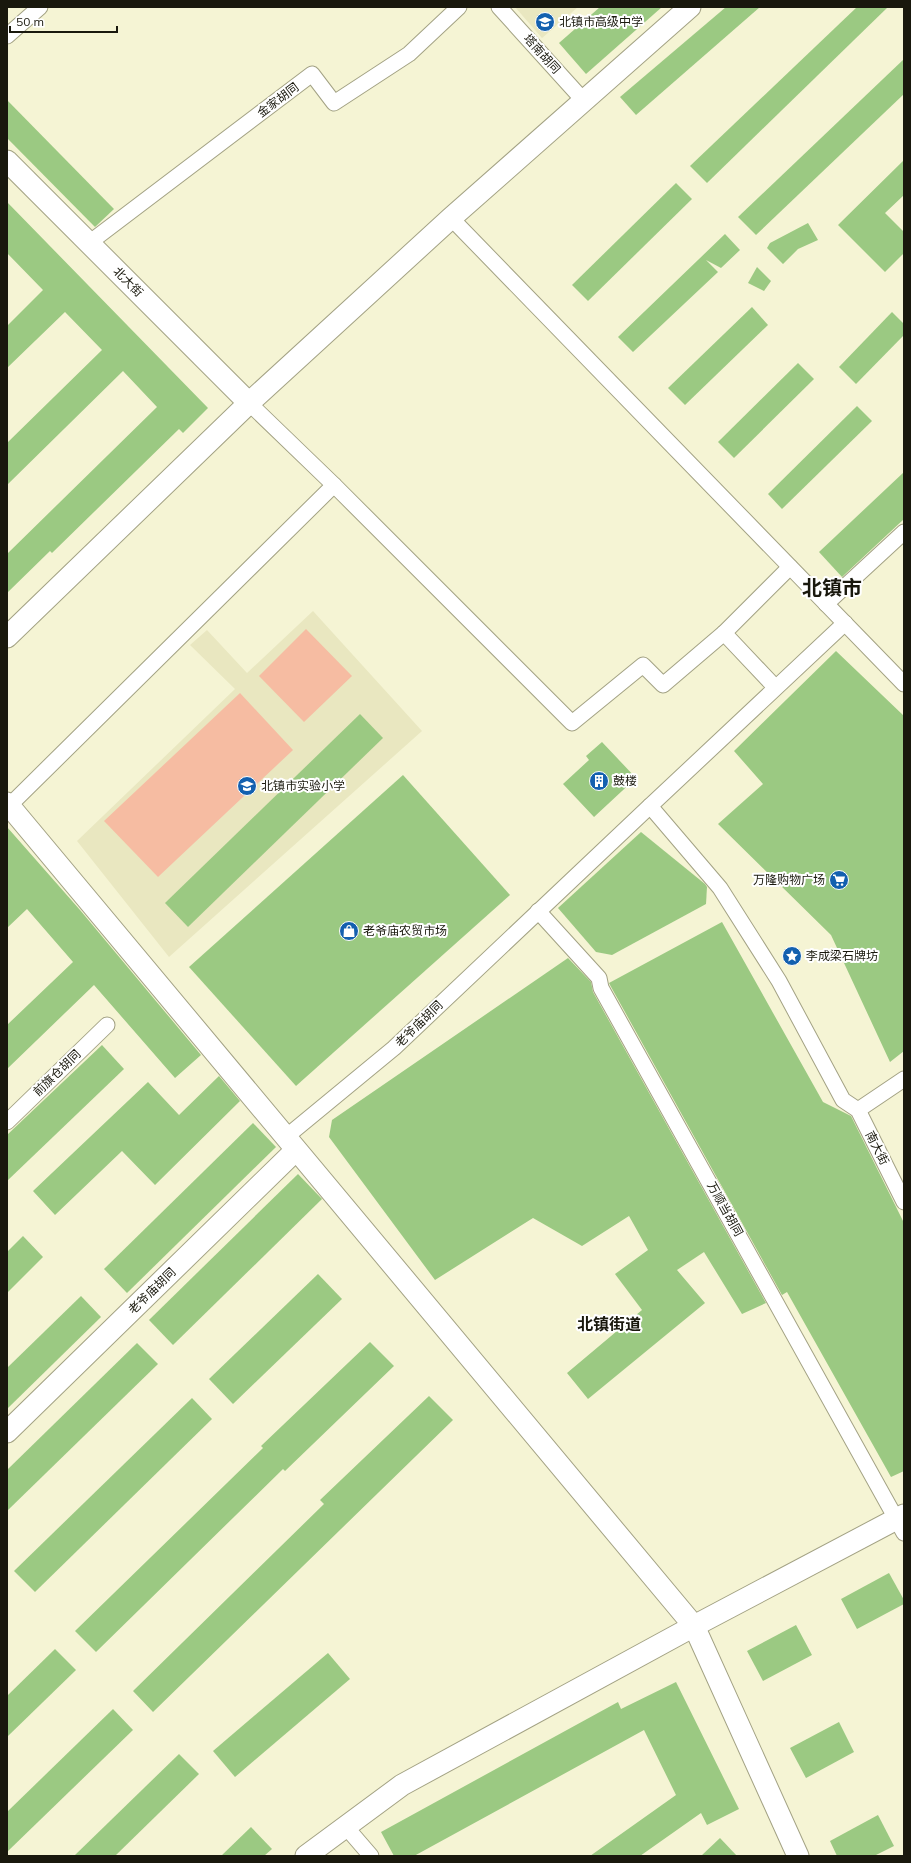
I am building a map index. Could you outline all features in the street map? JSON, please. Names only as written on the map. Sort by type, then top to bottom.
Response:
[{"type":"street","points":[[7,36],[40,7]]},
{"type":"street","name":"金家胡同","points":[[89,243],[312,74],[334,103],[408,54],[459,7]]},
{"type":"street","name":"塔南胡同","points":[[499,7],[584,100]]},
{"type":"street","points":[[7,637],[249,403],[451,218],[690,7]]},
{"type":"street","name":"北大街","points":[[7,161],[249,403]]},
{"type":"street","points":[[451,218],[826,604],[903,680]]},
{"type":"street","points":[[249,403],[334,485],[572,723],[643,665],[663,685],[724,633],[790,567]]},
{"type":"street","points":[[334,485],[8,806],[694,1626],[798,1856]]},
{"type":"street","points":[[826,604],[904,532]]},
{"type":"street","name":"老爷庙胡同","points":[[7,1432],[291,1144],[775,687],[845,623]]},
{"type":"street","points":[[724,633],[775,687]]},
{"type":"street","name":"南大街","points":[[650,806],[720,888],[779,982],[843,1100],[858,1110],[904,1202]]},
{"type":"street","name":"万顺当胡同","points":[[542,907],[599,978],[605,995],[902,1522]]},
{"type":"street","name":"前旗仓胡同","points":[[7,1122],[106,1025]]},
{"type":"street","points":[[858,1110],[904,1079]]},
{"type":"street","points":[[306,1856],[402,1785],[694,1626],[902,1522]]},
{"type":"street","points":[[346,1827],[371,1856]]},
{"type":"shaded area","name":"北镇市高级中学","points":[[515,7],[578,7],[542,38]]},
{"type":"shaded area","name":"北镇市实验小学","points":[[313,611],[422,731],[169,957],[77,841],[235,689],[190,645],[207,630],[247,673]]},
{"type":"shaded area","points":[[306,629],[352,676],[304,722],[259,676]]},
{"type":"shaded area","points":[[240,693],[293,750],[158,877],[104,821]]},
{"type":"building","points":[[600,7],[662,7],[586,74],[559,43]]},
{"type":"building","points":[[726,7],[760,7],[636,115],[620,97]]},
{"type":"building","points":[[857,7],[888,7],[707,183],[690,166]]},
{"type":"building","points":[[904,59],[904,94],[756,235],[738,217]]},
{"type":"building","points":[[7,100],[114,209],[95,227],[7,138]]},
{"type":"building","points":[[904,160],[904,195],[885,213],[904,232],[904,253],[885,272],[838,225]]},
{"type":"building","points":[[676,183],[692,199],[588,301],[572,285]]},
{"type":"building","points":[[7,202],[208,408],[183,433],[179,429],[52,553],[50,551],[7,593],[7,554],[157,407],[123,371],[7,485],[7,443],[102,350],[65,312],[7,368],[7,326],[43,290],[7,253]]},
{"type":"building","points":[[808,223],[818,240],[798,249],[783,264],[767,248],[770,243]]},
{"type":"building","points":[[725,234],[740,250],[721,268],[706,260],[718,272],[633,352],[618,337]]},
{"type":"building","points":[[757,267],[771,281],[764,291],[748,283]]},
{"type":"building","points":[[752,307],[768,325],[685,405],[668,388]]},
{"type":"building","points":[[892,312],[904,324],[904,335],[856,384],[839,367]]},
{"type":"building","points":[[798,363],[814,379],[734,458],[718,442]]},
{"type":"building","points":[[857,406],[872,421],[782,509],[768,494]]},
{"type":"building","points":[[904,472],[904,519],[842,577],[819,552]]},
{"type":"building","name":"万隆购物广场","points":[[836,651],[904,716],[904,1051],[890,1062],[831,935],[718,824],[763,784],[734,751]]},
{"type":"building","points":[[360,714],[383,738],[188,927],[165,903]]},
{"type":"building","name":"鼓楼","points":[[602,742],[636,778],[594,817],[563,784],[589,760],[586,756]]},
{"type":"building","name":"老爷庙农贸市场","points":[[403,775],[510,895],[296,1086],[189,967]]},
{"type":"building","points":[[7,827],[80,910],[201,1055],[175,1078],[94,985],[7,1069],[7,1025],[73,962],[27,909],[7,928]]},
{"type":"building","points":[[641,832],[705,884],[707,887],[706,904],[612,955],[596,952],[558,908]]},
{"type":"building","points":[[722,922],[823,1102],[851,1116],[904,1223],[904,1471],[891,1477],[787,1292],[782,1295],[609,983]]},
{"type":"building","points":[[568,958],[591,982],[593,992],[766,1303],[742,1314],[704,1252],[677,1270],[705,1303],[588,1399],[567,1373],[642,1310],[615,1274],[648,1250],[629,1216],[582,1246],[533,1218],[435,1280],[329,1137],[332,1120]]},
{"type":"building","points":[[102,1045],[124,1069],[7,1181],[7,1135]]},
{"type":"building","points":[[219,1076],[240,1101],[155,1185],[122,1151],[55,1215],[33,1191],[148,1082],[179,1115]]},
{"type":"building","points":[[253,1123],[276,1147],[127,1293],[104,1269]]},
{"type":"building","points":[[298,1174],[322,1199],[173,1345],[149,1320]]},
{"type":"building","points":[[23,1236],[43,1257],[7,1293],[7,1252]]},
{"type":"building","points":[[318,1274],[342,1299],[233,1404],[209,1379]]},
{"type":"building","points":[[81,1296],[101,1317],[7,1409],[7,1368]]},
{"type":"building","points":[[370,1342],[394,1366],[285,1471],[283,1469],[96,1652],[75,1631],[263,1448],[261,1446]]},
{"type":"building","points":[[137,1343],[158,1364],[7,1511],[7,1470]]},
{"type":"building","points":[[429,1396],[453,1420],[153,1712],[133,1691],[324,1504],[320,1500]]},
{"type":"building","points":[[192,1398],[212,1419],[35,1592],[14,1571]]},
{"type":"building","points":[[889,1573],[904,1600],[904,1604],[857,1629],[841,1599]]},
{"type":"building","points":[[796,1625],[812,1655],[763,1681],[747,1651]]},
{"type":"building","points":[[55,1649],[76,1670],[7,1737],[7,1696]]},
{"type":"building","points":[[328,1653],[350,1679],[235,1777],[213,1751]]},
{"type":"building","points":[[676,1682],[739,1809],[707,1825],[701,1813],[640,1856],[590,1856],[676,1795],[644,1730],[414,1856],[394,1856],[381,1832],[618,1702],[621,1709]]},
{"type":"building","points":[[113,1709],[133,1730],[7,1852],[7,1812]]},
{"type":"building","points":[[839,1722],[854,1752],[806,1778],[790,1748]]},
{"type":"building","points":[[179,1754],[199,1774],[115,1856],[74,1856]]},
{"type":"building","points":[[878,1815],[894,1846],[874,1856],[837,1856],[830,1841]]},
{"type":"building","points":[[251,1827],[272,1849],[264,1856],[221,1856]]},
{"type":"building","points":[[720,1838],[737,1856],[701,1856]]},
{"type":"place","name":"北镇市高级中学","points":[[545,22]]},
{"type":"place","name":"鼓楼","points":[[599,781]]},
{"type":"place","name":"北镇市实验小学","points":[[247,786]]},
{"type":"place","name":"万隆购物广场","points":[[839,880]]},
{"type":"place","name":"老爷庙农贸市场","points":[[349,931]]},
{"type":"place","name":"李成梁石牌坊","points":[[792,956]]},
{"type":"district","name":"北镇市","points":[[832,588]]},
{"type":"district","name":"北镇街道","points":[[609,1324]]}]
